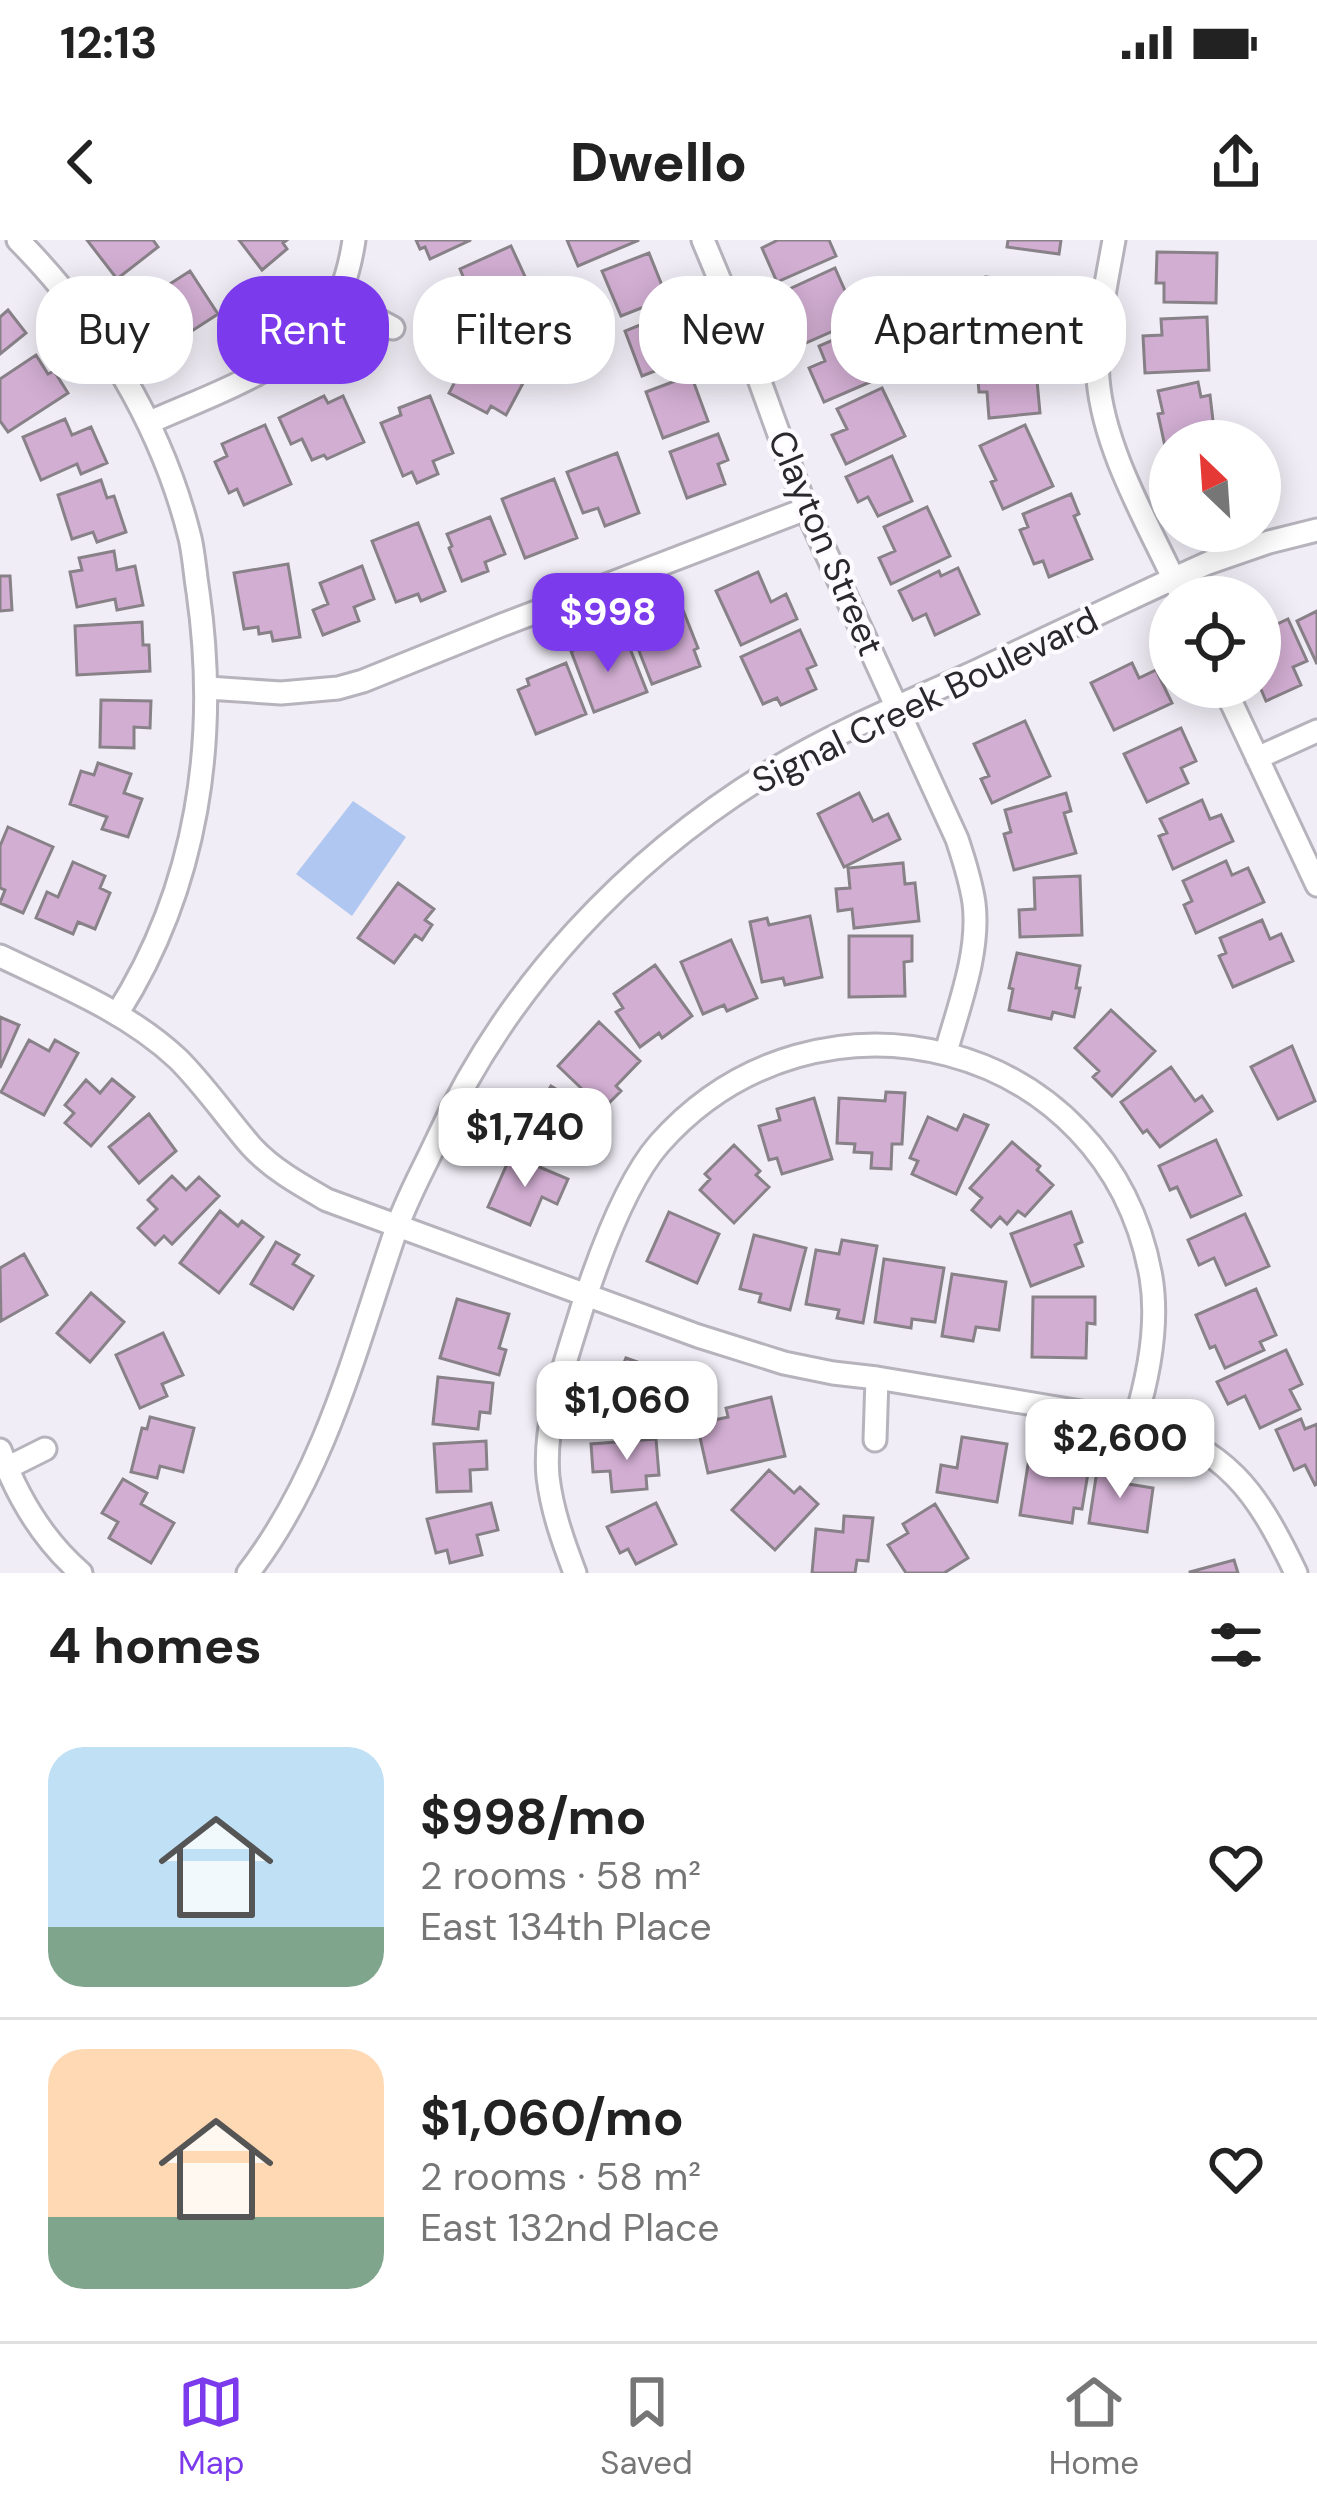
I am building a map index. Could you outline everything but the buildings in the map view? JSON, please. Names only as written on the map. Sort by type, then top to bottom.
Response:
[{"type":"street","points":[[18,240],[94,328],[148,423],[190,539],[205,644],[208,688],[194,820],[177,889],[140,978],[117,1014]]},
{"type":"street","points":[[345,276],[354,240]]},
{"type":"street","name":"Clayton Street","points":[[703,240],[806,508],[957,839],[974,903],[975,926],[946,1052]]},
{"type":"street","points":[[1114,240],[1097,356],[1103,413],[1125,474],[1172,576]]},
{"type":"street","points":[[389,326],[393,328]]},
{"type":"street","points":[[148,423],[232,384]]},
{"type":"street","points":[[208,688],[280,693],[363,681],[806,508]]},
{"type":"street","name":"Signal Creek Boulevard","points":[[1192,576],[1208,563],[1317,530]]},
{"type":"street","name":"Signal Creek Boulevard","points":[[248,1573],[286,1519],[316,1457],[396,1228],[440,1132],[477,1062],[525,991],[573,934],[634,873],[696,822],[807,751],[1149,600]]},
{"type":"street","points":[[1234,708],[1317,885]]},
{"type":"street","points":[[1257,758],[1317,730]]},
{"type":"street","points":[[0,956],[117,1014],[176,1058],[252,1147],[287,1178],[326,1200],[744,1352],[833,1373],[1135,1421],[1193,1442],[1237,1477],[1273,1526],[1295,1573]]},
{"type":"street","points":[[575,1573],[556,1522],[548,1461],[553,1416],[586,1295],[620,1210],[660,1144],[703,1104],[780,1062],[819,1050],[884,1045],[946,1052],[998,1070],[1052,1106],[1084,1138],[1126,1202],[1151,1278],[1151,1351],[1135,1421]]},
{"type":"street","points":[[874,1440],[878,1378]]},
{"type":"street","points":[[45,1449],[3,1460],[53,1546],[81,1573]]},
{"type":"water","points":[[353,801],[406,837],[352,916],[296,874]]}]
